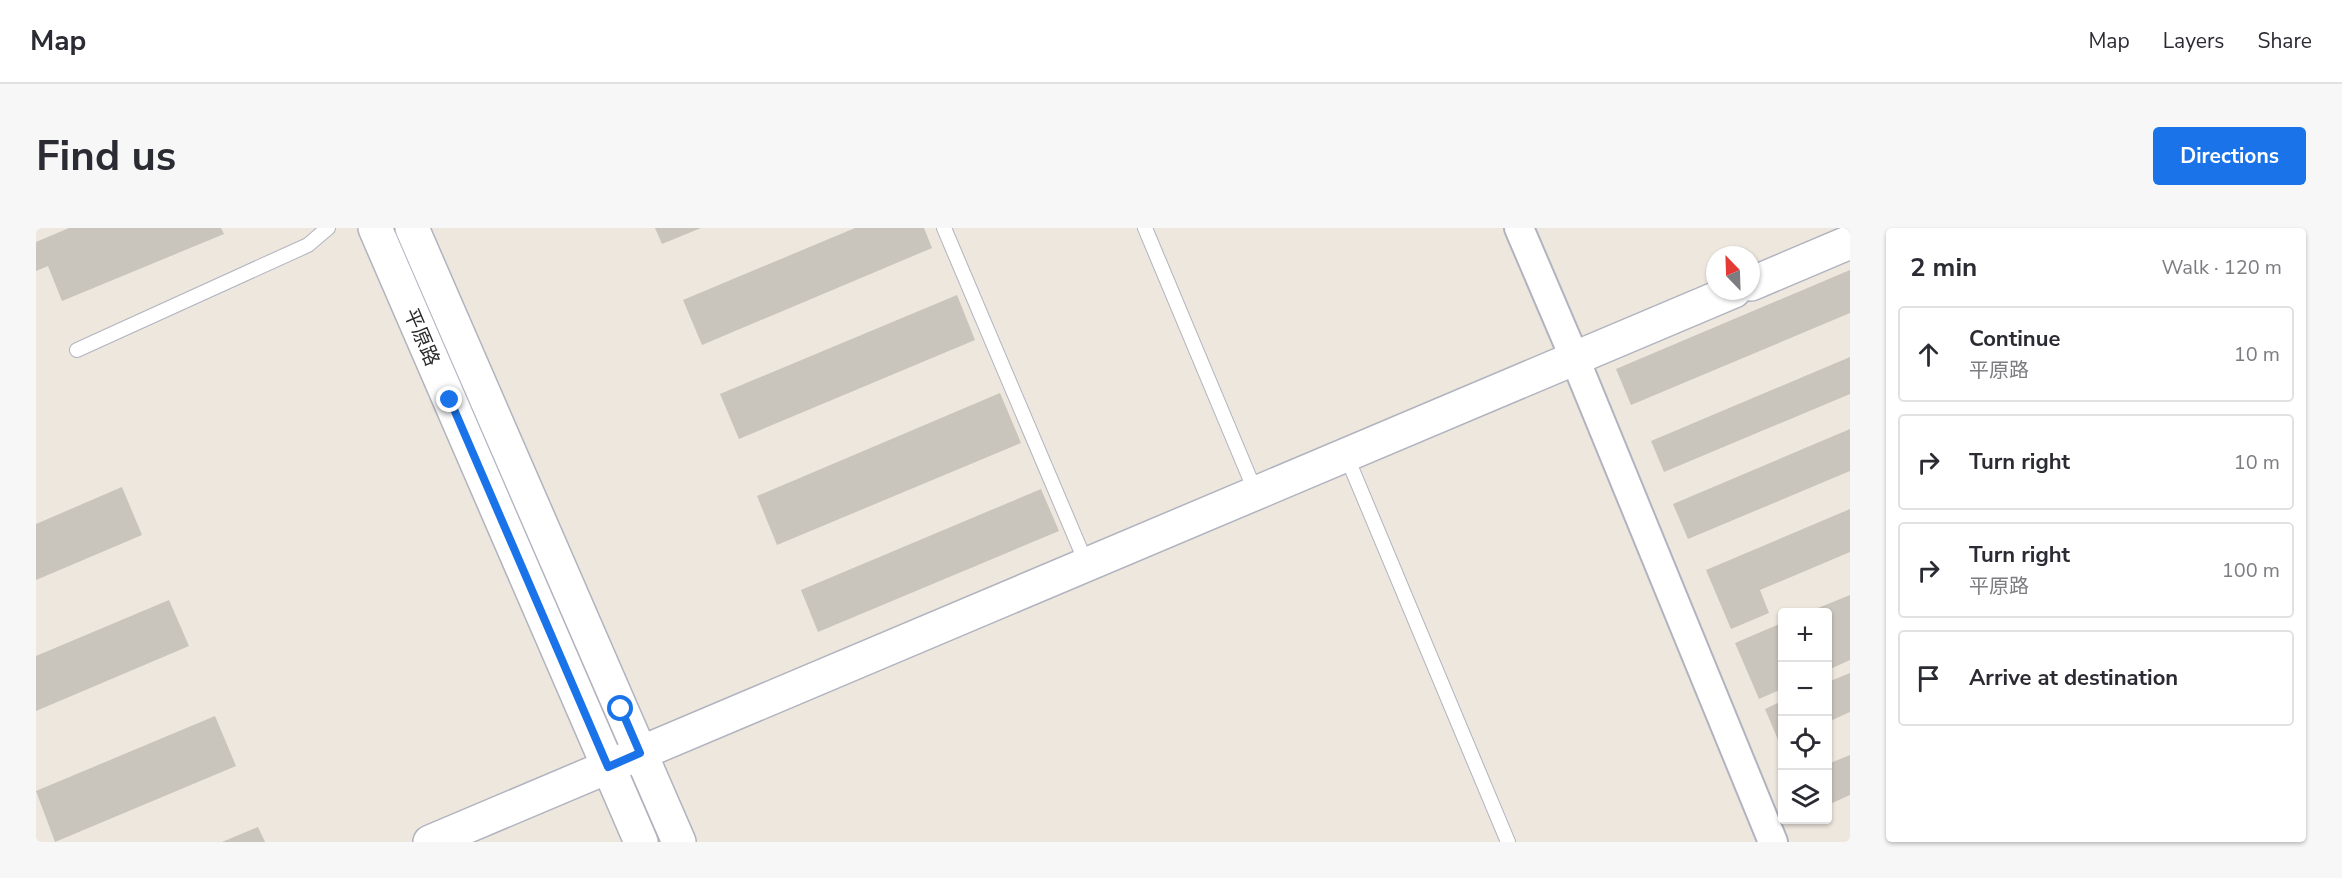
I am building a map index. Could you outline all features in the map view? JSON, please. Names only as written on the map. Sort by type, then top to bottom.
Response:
[{"type":"street","name":"平原路","points":[[375,228],[641,842]]},
{"type":"street","name":"平原路","points":[[412,228],[679,842]]},
{"type":"street","points":[[1519,228],[1773,842]]},
{"type":"street","points":[[1760,280],[1850,242]]},
{"type":"street","points":[[430,842],[1713,300]]},
{"type":"lane","points":[[78,350],[308,245],[328,228]]},
{"type":"lane","points":[[944,228],[1087,565]]},
{"type":"lane","points":[[1145,228],[1256,493]]},
{"type":"lane","points":[[1346,455],[1508,842]]},
{"type":"building","points":[[69,228],[221,228],[224,234],[62,301],[48,266],[36,271],[36,242]]},
{"type":"building","points":[[655,228],[701,228],[662,244]]},
{"type":"building","points":[[855,228],[924,228],[932,248],[702,345],[683,300]]},
{"type":"building","points":[[1850,270],[1850,313],[1631,405],[1616,369]]},
{"type":"building","points":[[957,295],[975,340],[739,439],[720,394]]},
{"type":"building","points":[[1850,357],[1850,394],[1664,472],[1651,441]]},
{"type":"building","points":[[1000,393],[1021,443],[777,545],[757,496]]},
{"type":"building","points":[[1850,429],[1850,471],[1688,539],[1673,504]]},
{"type":"building","points":[[122,487],[142,535],[36,580],[36,524]]},
{"type":"building","points":[[1041,489],[1059,531],[818,632],[801,590]]},
{"type":"building","points":[[1850,509],[1850,552],[1760,590],[1769,613],[1731,629],[1706,570]]},
{"type":"building","points":[[1850,595],[1850,660],[1832,668],[1832,608],[1818,608]]},
{"type":"building","points":[[169,600],[189,646],[36,711],[36,656]]},
{"type":"building","points":[[1778,625],[1778,691],[1759,699],[1735,643]]},
{"type":"building","points":[[1850,673],[1850,712],[1832,720],[1832,716],[1832,680]]},
{"type":"building","points":[[1778,703],[1778,740],[1765,709]]},
{"type":"building","points":[[215,716],[236,766],[55,842],[36,791]]},
{"type":"building","points":[[1850,755],[1850,795],[1832,803],[1832,770],[1832,762]]},
{"type":"building","points":[[258,827],[265,842],[222,842]]},
{"type":"route","points":[[450,400],[608,767],[640,753],[621,709]]}]
